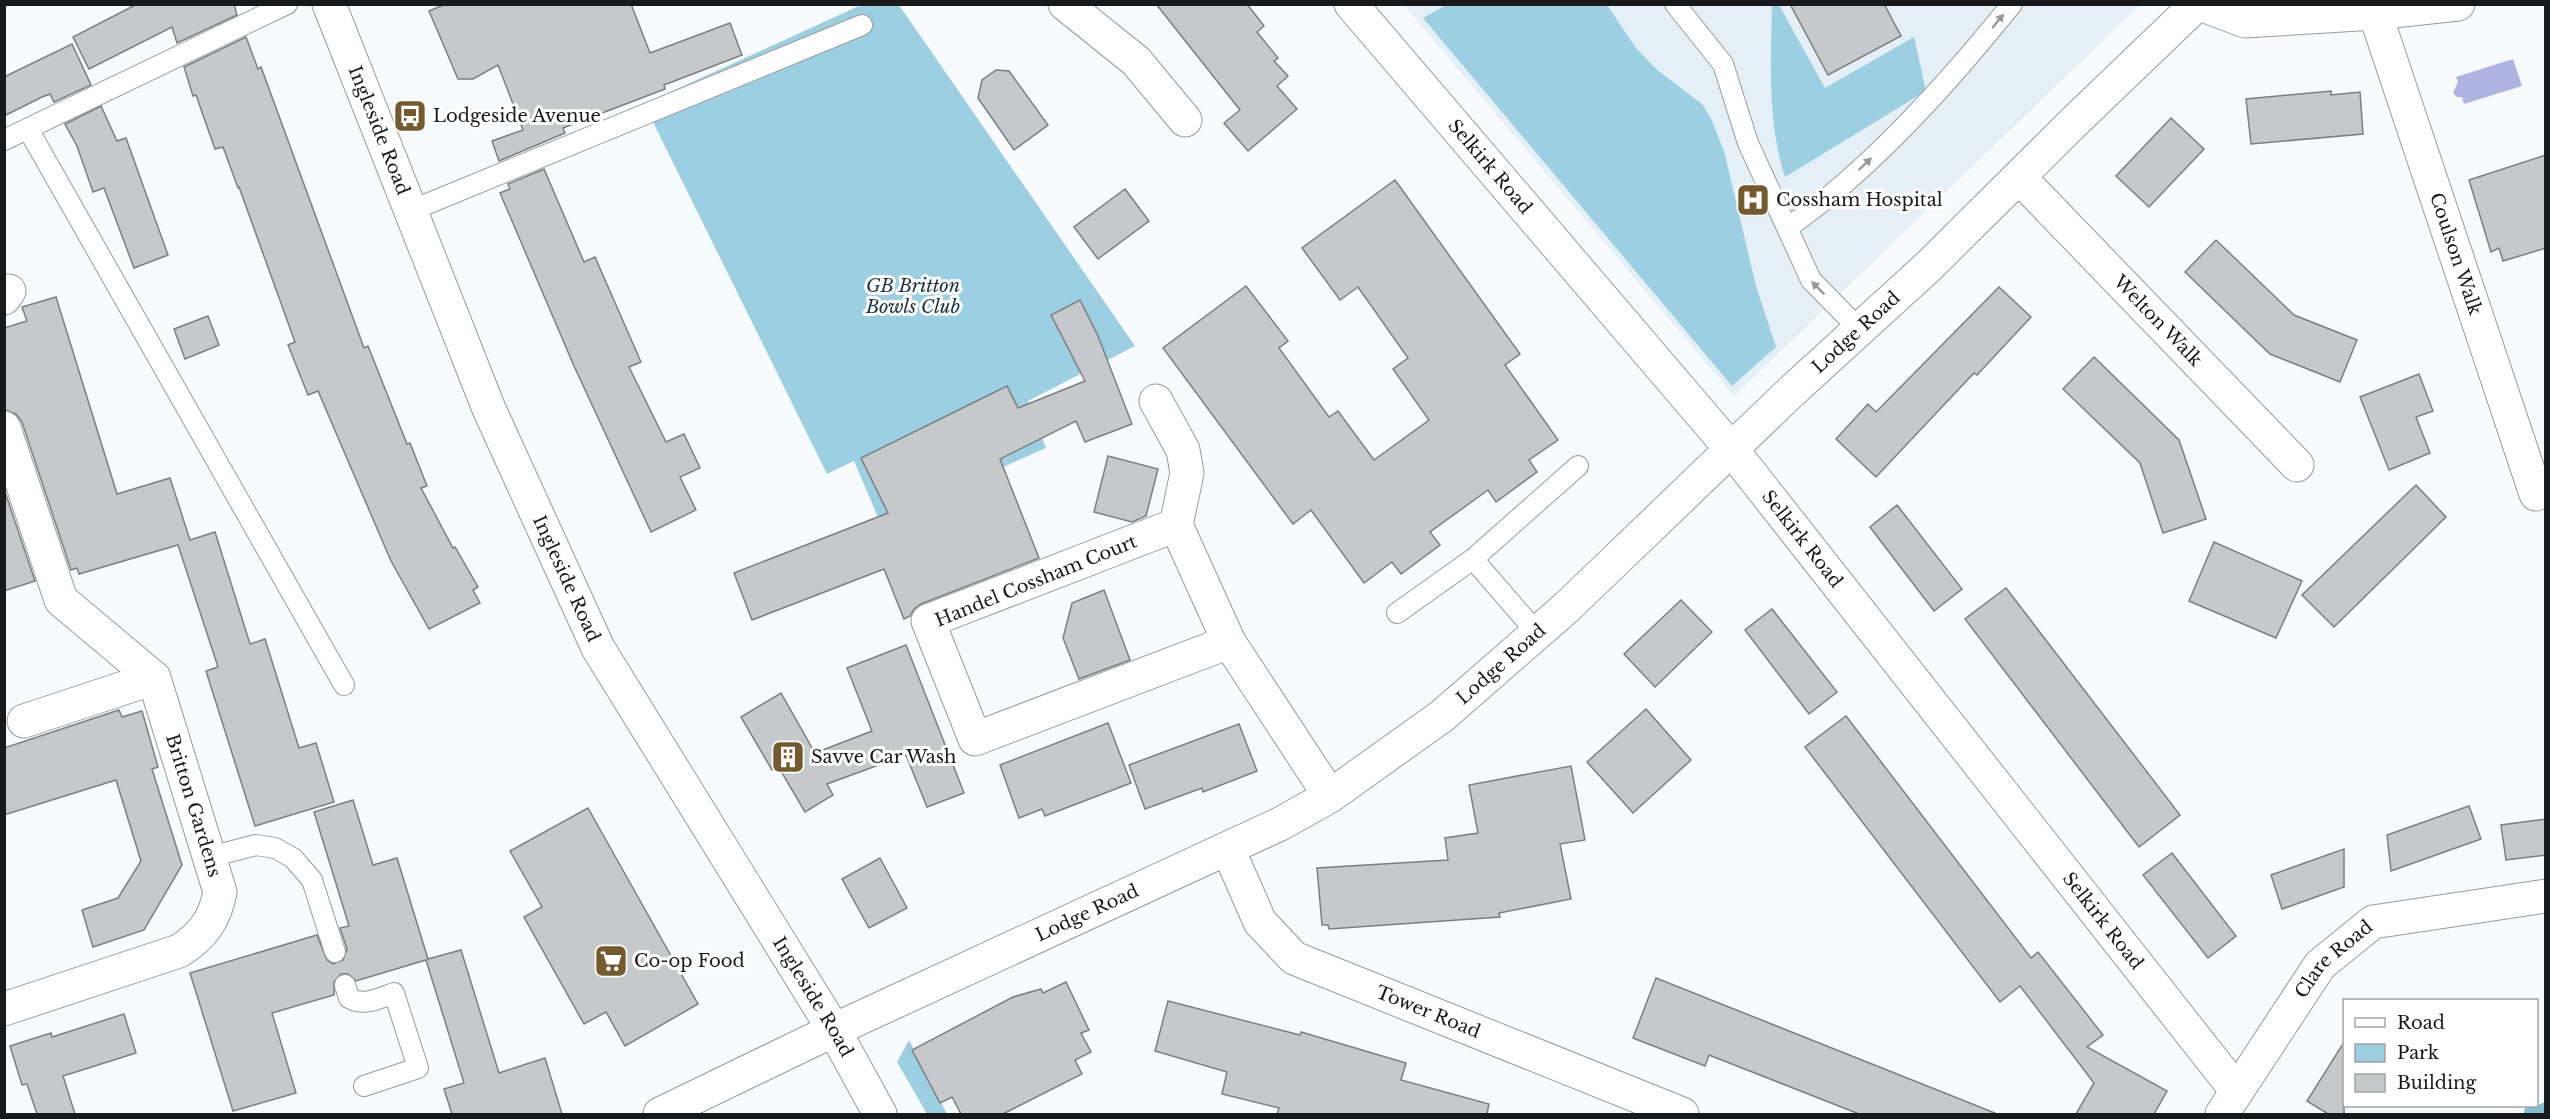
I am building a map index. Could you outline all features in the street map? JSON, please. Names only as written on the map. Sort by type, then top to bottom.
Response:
[{"type":"street","name":"Ingleside Road","points":[[329,4],[489,409],[598,648],[834,1030],[880,1114]]},
{"type":"street","points":[[1065,4],[1136,61],[1185,120]]},
{"type":"street","name":"Selkirk Road","points":[[1351,4],[1732,450],[2229,1102]]},
{"type":"street","points":[[2198,4],[2245,21],[2375,13],[2458,4]]},
{"type":"street","name":"Lodge Road","points":[[660,1114],[834,1030],[1280,824],[1330,796],[1442,716],[1537,633],[1859,329],[1930,266],[2198,4]]},
{"type":"street","name":"Coulson Walk","points":[[2375,13],[2541,495]]},
{"type":"street","name":"Welton Walk","points":[[2019,177],[2297,465]]},
{"type":"street","points":[[1156,401],[1183,450],[1187,473],[1176,525],[1229,642],[1330,796]]},
{"type":"street","points":[[4,428],[61,600],[154,678]]},
{"type":"street","name":"Handel Cossham Court","points":[[1176,525],[928,621],[975,739],[1229,642]]},
{"type":"street","points":[[24,721],[154,678]]},
{"type":"street","name":"Britton Gardens","points":[[4,1009],[179,951],[192,943],[211,922],[220,892],[154,678]]},
{"type":"street","name":"Tower Road","points":[[1228,849],[1260,922],[1294,958],[1682,1114]]},
{"type":"street","name":"Clare Road","points":[[2229,1102],[2320,964],[2373,922],[2546,896]]},
{"type":"lane","points":[[4,140],[287,4]]},
{"type":"lane","points":[[1675,4],[1723,64],[1748,143],[1811,280],[1859,329]]},
{"type":"lane","points":[[1788,228],[1845,183],[1895,135],[1961,66],[2012,4]]},
{"type":"lane","points":[[410,211],[862,25]]},
{"type":"lane","points":[[28,129],[344,685]]},
{"type":"lane","points":[[1396,613],[1473,559],[1578,466]]},
{"type":"lane","points":[[1473,559],[1537,633]]},
{"type":"lane","points":[[210,857],[256,845],[275,848],[293,858],[312,880],[335,952]]},
{"type":"lane","points":[[345,985],[350,998],[357,1002],[366,1002],[394,993],[418,1068],[364,1086]]},
{"type":"shaded area","name":"Cossham Hospital","points":[[1404,5],[2140,5],[1734,396]]},
{"type":"shaded area","points":[[2513,59],[2522,86],[2464,104],[2462,97],[2457,97],[2453,93],[2458,82],[2456,77]]},
{"type":"shaded area","points":[[2545,1102],[2545,1114],[2524,1114],[2525,1107],[2538,1107]]},
{"type":"green space","name":"GB Britton Bowls Club","points":[[861,5],[899,5],[1135,346],[1028,401],[1046,448],[880,522],[854,461],[827,474],[644,104]]},
{"type":"green space","points":[[1446,5],[1607,5],[1636,48],[1656,69],[1703,105],[1724,151],[1756,286],[1776,347],[1732,386],[1423,18]]},
{"type":"green space","points":[[1772,5],[1779,5],[1825,88],[1914,37],[1926,91],[1785,177],[1775,135],[1773,113]]},
{"type":"green space","points":[[909,1040],[947,1114],[927,1114],[897,1062]]},
{"type":"building","points":[[137,4],[234,4],[237,15],[177,43],[172,27],[89,69],[73,37]]},
{"type":"building","points":[[446,4],[631,4],[650,53],[730,23],[742,55],[664,85],[665,89],[563,128],[565,133],[499,161],[492,141],[523,130],[498,65],[473,79],[458,79],[429,11]]},
{"type":"building","points":[[1156,4],[1247,4],[1264,26],[1257,32],[1278,58],[1274,61],[1288,76],[1277,86],[1297,109],[1248,151],[1224,123],[1240,110]]},
{"type":"building","points":[[1790,4],[1884,4],[1901,36],[1828,75]]},
{"type":"building","points":[[246,37],[258,69],[261,67],[364,348],[368,346],[407,444],[410,443],[427,486],[421,488],[453,548],[455,547],[478,587],[473,590],[480,603],[429,629],[391,561],[318,391],[308,395],[288,345],[295,342],[239,187],[223,147],[215,149],[196,95],[193,96],[184,67]]},
{"type":"building","points":[[72,44],[91,85],[54,102],[50,94],[4,116],[4,77]]},
{"type":"building","points":[[996,70],[1009,71],[1048,125],[1014,150],[978,98],[982,80]]},
{"type":"building","points":[[2331,91],[2331,95],[2360,92],[2363,134],[2251,144],[2246,99]]},
{"type":"building","points":[[101,106],[117,141],[126,138],[168,255],[134,268],[104,188],[93,192],[77,146],[65,124]]},
{"type":"building","points":[[2171,118],[2204,149],[2149,207],[2116,176]]},
{"type":"building","points":[[2546,155],[2546,248],[2503,261],[2499,248],[2491,252],[2469,180]]},
{"type":"building","points":[[544,169],[584,262],[595,257],[641,362],[629,367],[666,442],[684,434],[700,468],[680,477],[696,510],[651,532],[574,366],[500,193],[510,189],[508,184]]},
{"type":"building","points":[[1395,180],[1520,354],[1505,365],[1558,440],[1529,460],[1537,472],[1496,502],[1488,490],[1430,532],[1440,545],[1401,574],[1392,562],[1364,583],[1311,510],[1293,524],[1163,348],[1246,286],[1288,341],[1279,348],[1329,417],[1338,411],[1374,460],[1429,420],[1393,369],[1408,358],[1358,287],[1340,300],[1302,248]]},
{"type":"building","points":[[1125,189],[1149,221],[1098,259],[1074,227]]},
{"type":"building","points":[[2216,240],[2294,315],[2357,340],[2340,382],[2270,354],[2185,272]]},
{"type":"building","points":[[1999,287],[2031,317],[1977,375],[1974,373],[1876,477],[1836,439],[1868,404],[1876,412]]},
{"type":"building","points":[[56,297],[117,494],[170,478],[190,540],[215,532],[250,644],[265,639],[299,748],[316,743],[334,802],[255,826],[206,671],[218,667],[178,545],[79,574],[77,568],[71,570],[22,422],[16,414],[4,410],[4,328],[27,321],[22,307]]},
{"type":"building","points":[[1080,300],[1098,336],[1132,424],[1085,442],[1076,421],[1000,459],[1039,558],[921,604],[904,619],[884,569],[752,620],[734,573],[888,513],[861,458],[1007,386],[1018,408],[1085,381],[1051,315]]},
{"type":"building","points":[[208,316],[219,345],[185,359],[174,329]]},
{"type":"building","points":[[2094,357],[2179,440],[2206,519],[2163,533],[2140,463],[2063,389]]},
{"type":"building","points":[[2419,374],[2433,411],[2416,417],[2430,453],[2389,470],[2360,397]]},
{"type":"building","points":[[1108,456],[1158,469],[1146,516],[1132,522],[1094,512]]},
{"type":"building","points":[[2416,485],[2446,517],[2334,627],[2302,595]]},
{"type":"building","points":[[4,489],[35,581],[4,591]]},
{"type":"building","points":[[1897,505],[1962,589],[1934,611],[1870,527]]},
{"type":"building","points":[[2214,542],[2302,581],[2276,638],[2189,601]]},
{"type":"building","points":[[2006,588],[2180,815],[2139,847],[1965,619]]},
{"type":"building","points":[[1104,590],[1130,660],[1079,679],[1063,638],[1072,603]]},
{"type":"building","points":[[1681,600],[1712,632],[1655,687],[1624,654]]},
{"type":"building","points":[[1772,609],[1837,692],[1809,714],[1745,630]]},
{"type":"building","points":[[906,645],[964,793],[927,807],[906,755],[827,784],[833,795],[805,812],[778,766],[772,770],[741,717],[781,693],[815,753],[872,731],[847,668]]},
{"type":"building","points":[[1646,709],[1691,760],[1633,813],[1587,762]]},
{"type":"building","points":[[119,710],[122,717],[142,711],[158,767],[152,769],[182,865],[144,930],[93,947],[82,910],[118,898],[141,861],[116,780],[4,815],[4,748]]},
{"type":"building","points":[[1846,716],[2031,958],[2038,952],[2103,1035],[2087,1047],[2167,1091],[2154,1114],[2076,1114],[2094,1083],[2020,986],[2000,1002],[1805,747]]},
{"type":"building","points":[[1108,723],[1131,783],[1045,816],[1042,809],[1019,818],[1000,765]]},
{"type":"building","points":[[1239,724],[1257,771],[1203,792],[1202,788],[1145,809],[1129,765]]},
{"type":"building","points":[[1571,766],[1585,840],[1560,844],[1571,899],[1499,913],[1500,917],[1329,929],[1328,925],[1322,925],[1317,868],[1448,860],[1445,838],[1478,833],[1469,785]]},
{"type":"building","points":[[353,800],[373,865],[397,858],[428,959],[461,950],[499,1073],[545,1058],[562,1114],[452,1114],[444,1089],[464,1083],[426,960],[356,981],[348,974],[341,974],[334,982],[334,995],[272,1013],[296,1093],[233,1111],[190,973],[317,935],[327,960],[333,964],[343,960],[347,949],[340,928],[349,926],[314,812]]},
{"type":"building","points":[[2469,806],[2481,839],[2391,871],[2387,835]]},
{"type":"building","name":"Co-op Food","points":[[588,808],[698,1004],[625,1046],[606,1012],[584,1024],[524,917],[542,907],[510,851]]},
{"type":"building","points":[[2546,819],[2546,855],[2506,860],[2501,825]]},
{"type":"building","points":[[2344,849],[2344,887],[2282,909],[2271,875]]},
{"type":"building","points":[[2172,853],[2236,936],[2208,958],[2143,875]]},
{"type":"building","points":[[880,858],[907,908],[869,928],[842,879]]},
{"type":"building","points":[[1656,978],[1995,1114],[1859,1114],[1709,1055],[1705,1066],[1633,1038]]},
{"type":"building","points":[[1066,982],[1089,1030],[1081,1033],[1091,1052],[1075,1060],[1082,1074],[1003,1114],[961,1114],[952,1097],[940,1103],[912,1050],[1013,997],[1041,989],[1043,993]]},
{"type":"building","points":[[1168,1001],[1300,1035],[1301,1032],[1406,1063],[1401,1080],[1489,1104],[1487,1114],[1277,1114],[1279,1108],[1222,1094],[1227,1072],[1155,1051]]},
{"type":"building","points":[[124,1014],[136,1053],[63,1076],[75,1114],[37,1114],[27,1084],[22,1085],[10,1046],[51,1033],[52,1037]]},
{"type":"building","points":[[2343,1044],[2344,1114],[2328,1114],[2307,1101]]},
{"type":"place","name":"Lodgeside Avenue","points":[[410,116]]},
{"type":"place","name":"Cossham Hospital","points":[[1753,200]]},
{"type":"place","name":"Savve Car Wash","points":[[788,757]]},
{"type":"place","name":"Co-op Food","points":[[611,961]]}]
